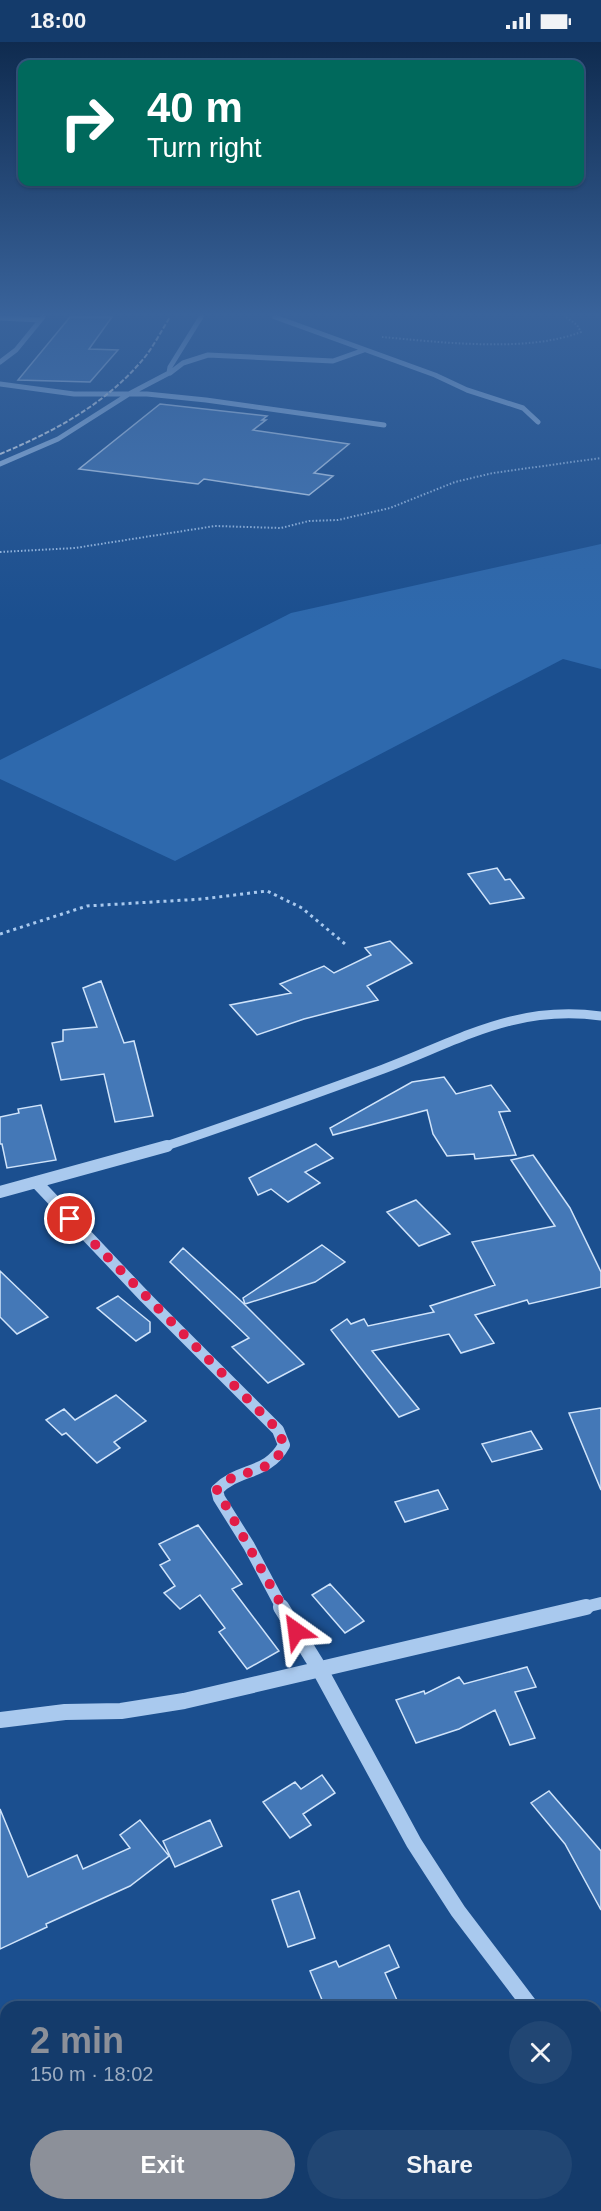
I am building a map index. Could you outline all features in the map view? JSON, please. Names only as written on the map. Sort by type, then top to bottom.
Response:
[{"type":"street","points":[[0,464],[58,439],[91,418]]},
{"type":"street","points":[[336,418],[384,425]]},
{"type":"street","points":[[534,418],[538,422]]},
{"type":"street","points":[[0,1192],[165,1147],[384,1068],[442,1042],[493,1026],[551,1011],[568,1010],[601,1016]]},
{"type":"street","points":[[36,1182],[145,1297],[278,1430],[284,1445],[279,1458],[260,1470],[223,1481],[217,1490],[284,1612],[320,1670],[414,1843],[458,1911],[526,2001]]},
{"type":"street","points":[[0,1720],[65,1712],[121,1711],[184,1701],[522,1624],[601,1603]]},
{"type":"path","points":[[0,552],[75,548],[215,526],[281,528],[309,521],[338,520],[390,508],[435,488],[478,476],[601,458]]},
{"type":"path","points":[[0,934],[87,906],[202,899],[267,891],[302,908],[345,944]]},
{"type":"shaded area","points":[[601,544],[601,669],[563,659],[175,861],[0,779],[0,760],[291,613]]},
{"type":"building","points":[[142,418],[264,418],[262,420],[266,420],[253,430],[349,444],[314,473],[333,476],[309,495],[204,479],[198,484],[79,469]]},
{"type":"building","points":[[497,868],[505,880],[510,879],[524,898],[490,904],[468,874]]},
{"type":"building","points":[[390,941],[412,963],[367,986],[378,1000],[304,1019],[257,1035],[230,1005],[291,993],[280,984],[324,966],[334,973],[371,955],[365,948]]},
{"type":"building","points":[[101,981],[124,1043],[134,1041],[153,1116],[115,1122],[104,1074],[61,1080],[52,1043],[63,1041],[63,1030],[97,1027],[83,988]]},
{"type":"building","points":[[444,1077],[456,1094],[491,1085],[510,1111],[499,1112],[516,1155],[475,1159],[474,1154],[447,1156],[433,1134],[427,1110],[333,1135],[330,1128],[412,1082]]},
{"type":"building","points":[[41,1105],[56,1160],[7,1168],[2,1144],[0,1144],[0,1117],[19,1113],[18,1109]]},
{"type":"building","points":[[316,1144],[333,1158],[305,1172],[320,1183],[288,1202],[271,1189],[258,1195],[249,1178]]},
{"type":"building","points":[[533,1155],[570,1208],[601,1272],[601,1287],[529,1304],[527,1300],[475,1315],[494,1343],[461,1353],[449,1334],[372,1351],[419,1409],[399,1417],[331,1330],[347,1319],[351,1324],[364,1319],[368,1326],[434,1312],[430,1306],[495,1285],[472,1242],[555,1226],[511,1160]]},
{"type":"building","points":[[416,1200],[450,1234],[419,1246],[387,1212]]},
{"type":"building","points":[[322,1245],[345,1262],[315,1282],[245,1304],[243,1298]]},
{"type":"building","points":[[183,1248],[242,1302],[304,1364],[268,1383],[232,1347],[249,1338],[170,1262]]},
{"type":"building","points":[[0,1271],[48,1317],[17,1334],[0,1317]]},
{"type":"building","points":[[118,1296],[150,1322],[150,1332],[136,1341],[97,1308]]},
{"type":"building","points":[[116,1395],[146,1421],[114,1442],[120,1448],[97,1463],[66,1433],[62,1435],[46,1420],[64,1409],[75,1420]]},
{"type":"building","points":[[601,1408],[601,1490],[569,1413]]},
{"type":"building","points":[[531,1431],[542,1449],[492,1462],[482,1444]]},
{"type":"building","points":[[438,1490],[448,1509],[405,1522],[395,1502]]},
{"type":"building","points":[[198,1525],[242,1584],[232,1589],[279,1651],[247,1669],[219,1632],[225,1628],[200,1595],[180,1609],[164,1593],[175,1586],[160,1565],[170,1560],[159,1544]]},
{"type":"building","points":[[330,1584],[364,1621],[345,1633],[312,1595]]},
{"type":"building","points":[[527,1667],[536,1687],[515,1692],[535,1738],[510,1745],[495,1710],[459,1729],[416,1743],[396,1700],[424,1691],[425,1694],[459,1677],[464,1684]]},
{"type":"building","points":[[322,1775],[335,1793],[303,1814],[311,1825],[290,1838],[263,1802],[295,1782],[301,1789]]},
{"type":"building","points":[[549,1791],[601,1851],[601,1910],[565,1844],[531,1803]]},
{"type":"building","points":[[0,1809],[28,1877],[77,1855],[83,1869],[130,1848],[120,1835],[140,1820],[169,1856],[130,1886],[46,1924],[47,1927],[0,1949]]},
{"type":"building","points":[[210,1820],[222,1846],[175,1867],[163,1841]]},
{"type":"building","points":[[299,1891],[315,1938],[288,1947],[272,1900]]},
{"type":"building","points":[[389,1945],[399,1967],[385,1973],[397,2001],[322,2001],[310,1971],[336,1961],[339,1967]]},
{"type":"railway","points":[[0,454],[73,418]]},
{"type":"route","points":[[70,1219],[278,1430],[284,1445],[279,1458],[260,1470],[223,1481],[217,1490],[219,1498],[249,1546],[296,1631]]}]
